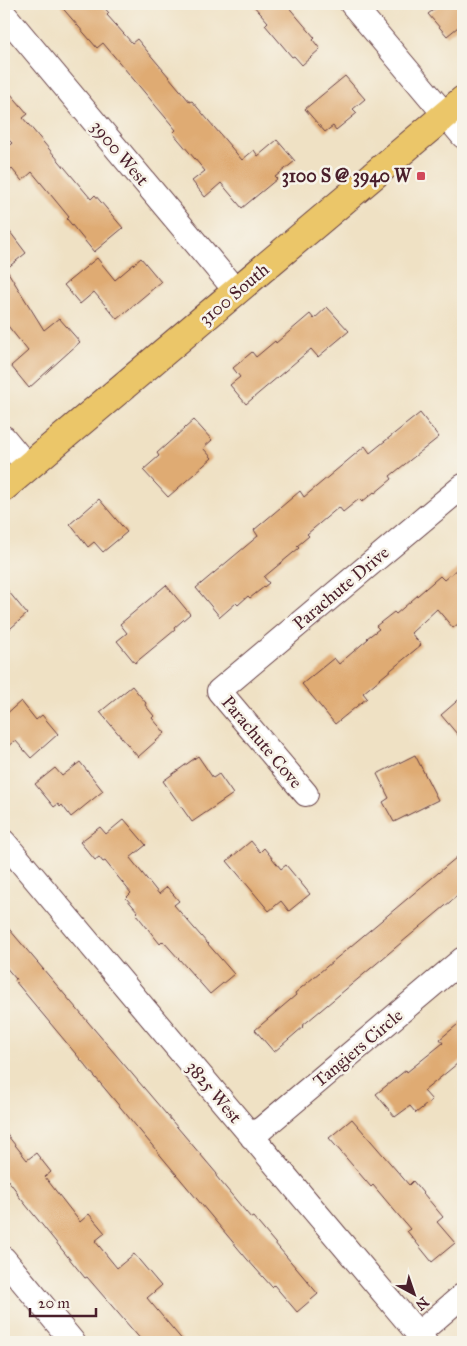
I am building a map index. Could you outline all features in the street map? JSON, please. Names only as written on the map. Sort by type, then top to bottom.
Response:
[{"type":"main road","name":"3100 South","points":[[4,487],[454,108]]},
{"type":"street","points":[[352,4],[454,108],[463,136]]},
{"type":"street","name":"3900 West","points":[[4,14],[236,291]]},
{"type":"street","points":[[4,438],[28,467]]},
{"type":"street","name":"Parachute Drive","points":[[218,691],[463,486]]},
{"type":"street","name":"Parachute Cove","points":[[218,691],[306,794]]},
{"type":"street","name":"3825 West","points":[[4,842],[421,1338]]},
{"type":"street","name":"Tangiers Circle","points":[[252,1137],[463,959]]},
{"type":"street","points":[[4,1260],[73,1342]]},
{"type":"street","points":[[421,1338],[463,1295]]},
{"type":"building","points":[[59,4],[101,4],[109,13],[107,15],[132,43],[137,39],[242,160],[254,150],[258,156],[277,140],[295,161],[275,177],[277,179],[242,208],[221,183],[205,197],[192,181],[205,171],[173,133],[176,130],[103,43],[97,48]]},
{"type":"building","points":[[252,4],[286,4],[315,38],[313,40],[320,49],[302,65],[294,56],[292,57],[265,25],[268,22]]},
{"type":"building","points":[[441,4],[463,4],[463,23],[447,36],[428,14]]},
{"type":"building","points":[[345,76],[365,99],[353,109],[357,113],[336,130],[333,126],[325,132],[305,109]]},
{"type":"building","points":[[4,86],[28,114],[23,118],[91,199],[95,195],[123,228],[94,252],[67,219],[69,217],[32,172],[22,181],[12,169],[4,176],[4,150],[12,143],[4,135]]},
{"type":"building","points":[[4,224],[26,253],[6,269],[44,330],[59,318],[80,342],[29,388],[11,366],[28,351],[4,321]]},
{"type":"building","points":[[97,258],[115,280],[141,258],[161,282],[117,319],[94,292],[80,304],[64,285]]},
{"type":"building","points":[[327,307],[349,331],[318,357],[311,349],[246,404],[230,385],[240,377],[233,368],[252,352],[256,357],[275,341],[276,343],[310,314],[314,319]]},
{"type":"building","points":[[420,413],[439,437],[390,476],[392,479],[375,493],[362,502],[359,499],[343,512],[339,507],[307,534],[309,536],[297,546],[299,548],[264,577],[269,583],[250,598],[248,596],[238,605],[236,603],[220,617],[196,588],[258,536],[254,530],[300,491],[304,497],[365,446],[370,453]]},
{"type":"building","points":[[194,420],[212,440],[203,448],[212,458],[168,497],[143,470],[159,456],[157,453]]},
{"type":"building","points":[[99,499],[127,532],[103,552],[94,542],[88,547],[70,524]]},
{"type":"building","points":[[463,564],[463,620],[453,628],[437,609],[411,633],[421,645],[363,693],[367,698],[335,724],[302,684],[334,658],[339,664],[379,629],[376,626],[394,612],[396,614],[440,576],[444,580]]},
{"type":"building","points":[[166,585],[190,614],[174,628],[175,630],[135,663],[117,641],[127,633],[120,624]]},
{"type":"building","points":[[4,586],[27,614],[4,634]]},
{"type":"building","points":[[132,686],[146,703],[145,705],[154,716],[152,718],[165,733],[138,757],[100,712]]},
{"type":"building","points":[[463,696],[463,741],[441,715]]},
{"type":"building","points":[[21,701],[36,720],[42,715],[58,734],[31,758],[15,740],[4,750],[4,716]]},
{"type":"building","points":[[415,755],[438,800],[394,822],[383,802],[389,798],[377,774]]},
{"type":"building","points":[[198,756],[213,778],[219,774],[233,794],[192,822],[163,781]]},
{"type":"building","points":[[80,762],[103,791],[71,817],[62,805],[60,807],[58,804],[54,807],[35,784],[55,768],[62,776]]},
{"type":"building","points":[[124,819],[146,845],[130,858],[159,894],[167,887],[179,901],[174,905],[234,974],[210,994],[163,941],[160,944],[136,914],[138,912],[126,898],[131,893],[105,861],[103,862],[99,857],[95,860],[80,842],[100,827],[106,834]]},
{"type":"building","points":[[251,841],[260,852],[264,848],[281,869],[286,865],[310,894],[289,911],[281,901],[269,911],[227,861]]},
{"type":"building","points":[[463,852],[463,891],[302,1026],[274,1052],[255,1030],[296,995],[295,993]]},
{"type":"building","points":[[4,923],[217,1174],[216,1176],[251,1218],[253,1217],[318,1294],[297,1312],[274,1285],[272,1287],[247,1259],[15,981],[16,979],[4,965]]},
{"type":"building","points":[[463,1020],[463,1059],[424,1091],[432,1100],[416,1113],[410,1106],[395,1117],[376,1094],[443,1043],[440,1039]]},
{"type":"building","points":[[352,1119],[409,1185],[413,1181],[443,1217],[437,1222],[455,1243],[432,1262],[407,1231],[410,1229],[373,1185],[371,1187],[329,1138]]},
{"type":"building","points":[[4,1131],[27,1160],[36,1153],[51,1172],[45,1177],[80,1222],[89,1214],[105,1233],[95,1241],[117,1268],[134,1254],[161,1286],[147,1298],[184,1342],[143,1342],[87,1277],[85,1278],[17,1194],[4,1175]]},
{"type":"place","name":"3100 S @ 3940 W","points":[[421,176]]}]
